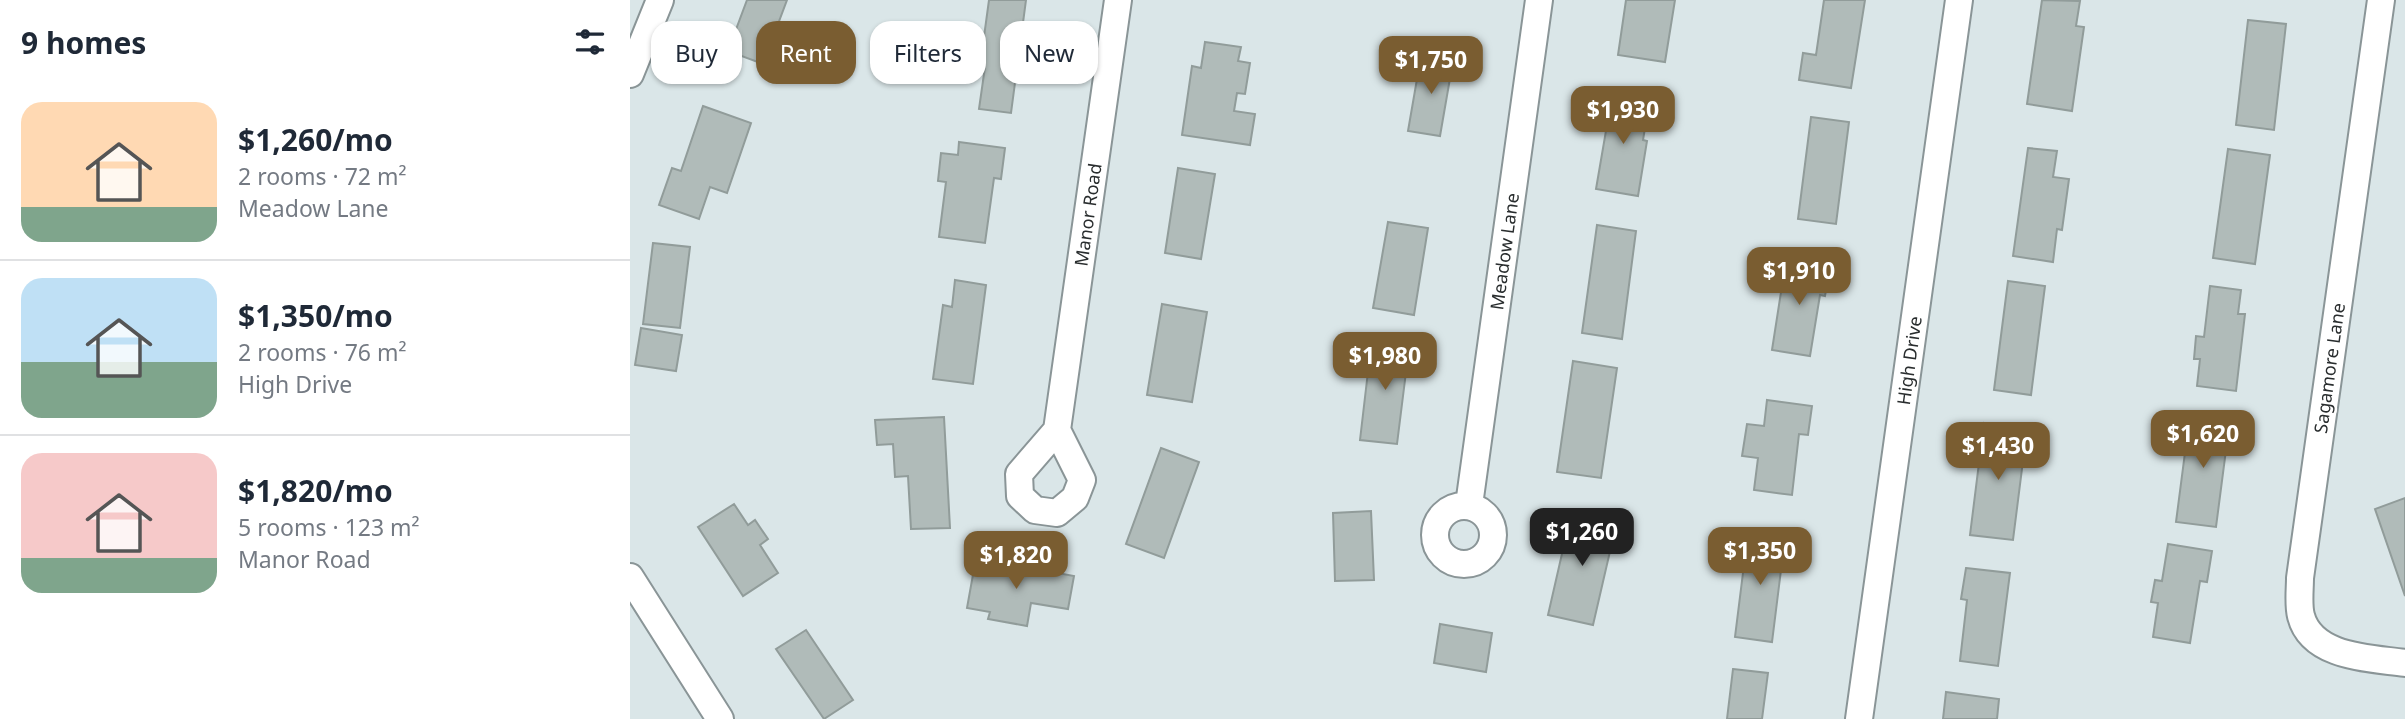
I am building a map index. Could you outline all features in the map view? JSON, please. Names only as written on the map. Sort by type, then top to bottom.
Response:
[{"type":"street","points":[[630,74],[660,0]]},
{"type":"street","name":"Manor Road","points":[[1057,430],[1118,0]]},
{"type":"street","name":"Meadow Lane","points":[[1469,505],[1539,0]]},
{"type":"street","name":"High Drive","points":[[1859,719],[1959,0]]},
{"type":"street","name":"Sagamore Lane","points":[[2381,0],[2300,578],[2301,617],[2313,638],[2344,654],[2405,663]]},
{"type":"street","points":[[630,577],[720,719]]},
{"type":"building","points":[[747,0],[787,0],[779,21],[756,21],[756,61],[742,56],[742,21],[739,21]]},
{"type":"building","points":[[989,0],[1026,0],[1023,21],[1000,21],[1000,84],[1015,84],[1011,113],[979,109],[983,84],[986,84],[986,22]]},
{"type":"building","points":[[1626,0],[1675,0],[1665,62],[1618,55]]},
{"type":"building","points":[[1824,0],[1865,0],[1851,88],[1799,80],[1803,53],[1816,55]]},
{"type":"building","points":[[2042,0],[2080,1],[2076,26],[2084,27],[2072,111],[2027,104]]},
{"type":"building","points":[[2248,20],[2286,24],[2274,130],[2236,125]]},
{"type":"building","points":[[1205,42],[1241,47],[1238,61],[1250,63],[1245,94],[1237,93],[1234,111],[1255,114],[1250,145],[1182,135],[1192,66],[1201,68]]},
{"type":"building","points":[[1421,56],[1453,61],[1440,136],[1408,131]]},
{"type":"building","points":[[1613,90],[1642,95],[1638,120],[1646,122],[1643,140],[1647,141],[1638,196],[1596,189]]},
{"type":"building","points":[[703,106],[751,123],[727,193],[710,187],[699,219],[659,205],[672,168],[681,171]]},
{"type":"building","points":[[1811,117],[1849,122],[1836,224],[1798,219]]},
{"type":"building","points":[[959,142],[1005,148],[1001,179],[994,178],[985,243],[939,237],[946,182],[938,181],[941,153],[958,155]]},
{"type":"building","points":[[2028,148],[2057,151],[2053,177],[2069,179],[2062,230],[2057,229],[2053,262],[2013,256]]},
{"type":"building","points":[[2228,149],[2270,155],[2255,264],[2213,258]]},
{"type":"building","points":[[1178,168],[1215,174],[1201,259],[1165,253]]},
{"type":"building","points":[[1388,222],[1428,228],[1414,315],[1373,308]]},
{"type":"building","points":[[1597,225],[1636,231],[1622,339],[1582,333]]},
{"type":"building","points":[[653,243],[690,247],[680,328],[643,324]]},
{"type":"building","points":[[1786,260],[1830,267],[1825,296],[1820,295],[1810,356],[1772,350]]},
{"type":"building","points":[[955,280],[986,285],[973,384],[933,379],[943,305],[952,307]]},
{"type":"building","points":[[2008,281],[2045,286],[2031,395],[1994,390]]},
{"type":"building","points":[[2210,286],[2241,290],[2238,314],[2245,314],[2236,391],[2197,386],[2200,359],[2194,359],[2196,336],[2204,337]]},
{"type":"building","points":[[1162,304],[1207,312],[1192,402],[1147,395]]},
{"type":"building","points":[[641,328],[682,335],[676,371],[635,365]]},
{"type":"building","points":[[1381,337],[1410,340],[1397,444],[1360,440],[1369,363],[1378,364]]},
{"type":"building","points":[[1573,361],[1617,368],[1601,478],[1557,472]]},
{"type":"building","points":[[1767,400],[1812,406],[1808,435],[1799,434],[1792,495],[1754,490],[1758,458],[1742,456],[1747,424],[1764,426]]},
{"type":"building","points":[[2190,414],[2230,419],[2216,527],[2176,522]]},
{"type":"building","points":[[944,417],[950,528],[911,529],[908,476],[895,477],[893,444],[877,445],[875,420]]},
{"type":"building","points":[[1984,423],[2027,429],[2013,540],[1970,535]]},
{"type":"building","points":[[1161,448],[1199,462],[1164,558],[1126,544]]},
{"type":"building","points":[[2405,498],[2405,596],[2375,509]]},
{"type":"building","points":[[734,504],[748,525],[755,520],[768,539],[760,545],[778,573],[743,596],[698,527]]},
{"type":"building","points":[[1572,510],[1617,521],[1593,625],[1548,615]]},
{"type":"building","points":[[1371,511],[1374,580],[1335,581],[1333,513]]},
{"type":"building","points":[[1748,533],[1785,538],[1772,642],[1735,637]]},
{"type":"building","points":[[2168,544],[2212,551],[2207,582],[2200,581],[2190,643],[2153,637],[2158,603],[2151,602],[2155,580],[2162,581]]},
{"type":"building","points":[[976,558],[1074,576],[1068,609],[1031,603],[1027,626],[988,619],[990,612],[967,608]]},
{"type":"building","points":[[1966,568],[2010,573],[1998,666],[1960,661],[1967,600],[1961,599]]},
{"type":"building","points":[[1440,624],[1492,633],[1486,672],[1434,663]]},
{"type":"building","points":[[806,630],[853,700],[824,719],[776,649]]},
{"type":"building","points":[[1733,669],[1768,673],[1762,719],[1727,719]]},
{"type":"building","points":[[1946,692],[1999,699],[1997,719],[1943,719]]}]
